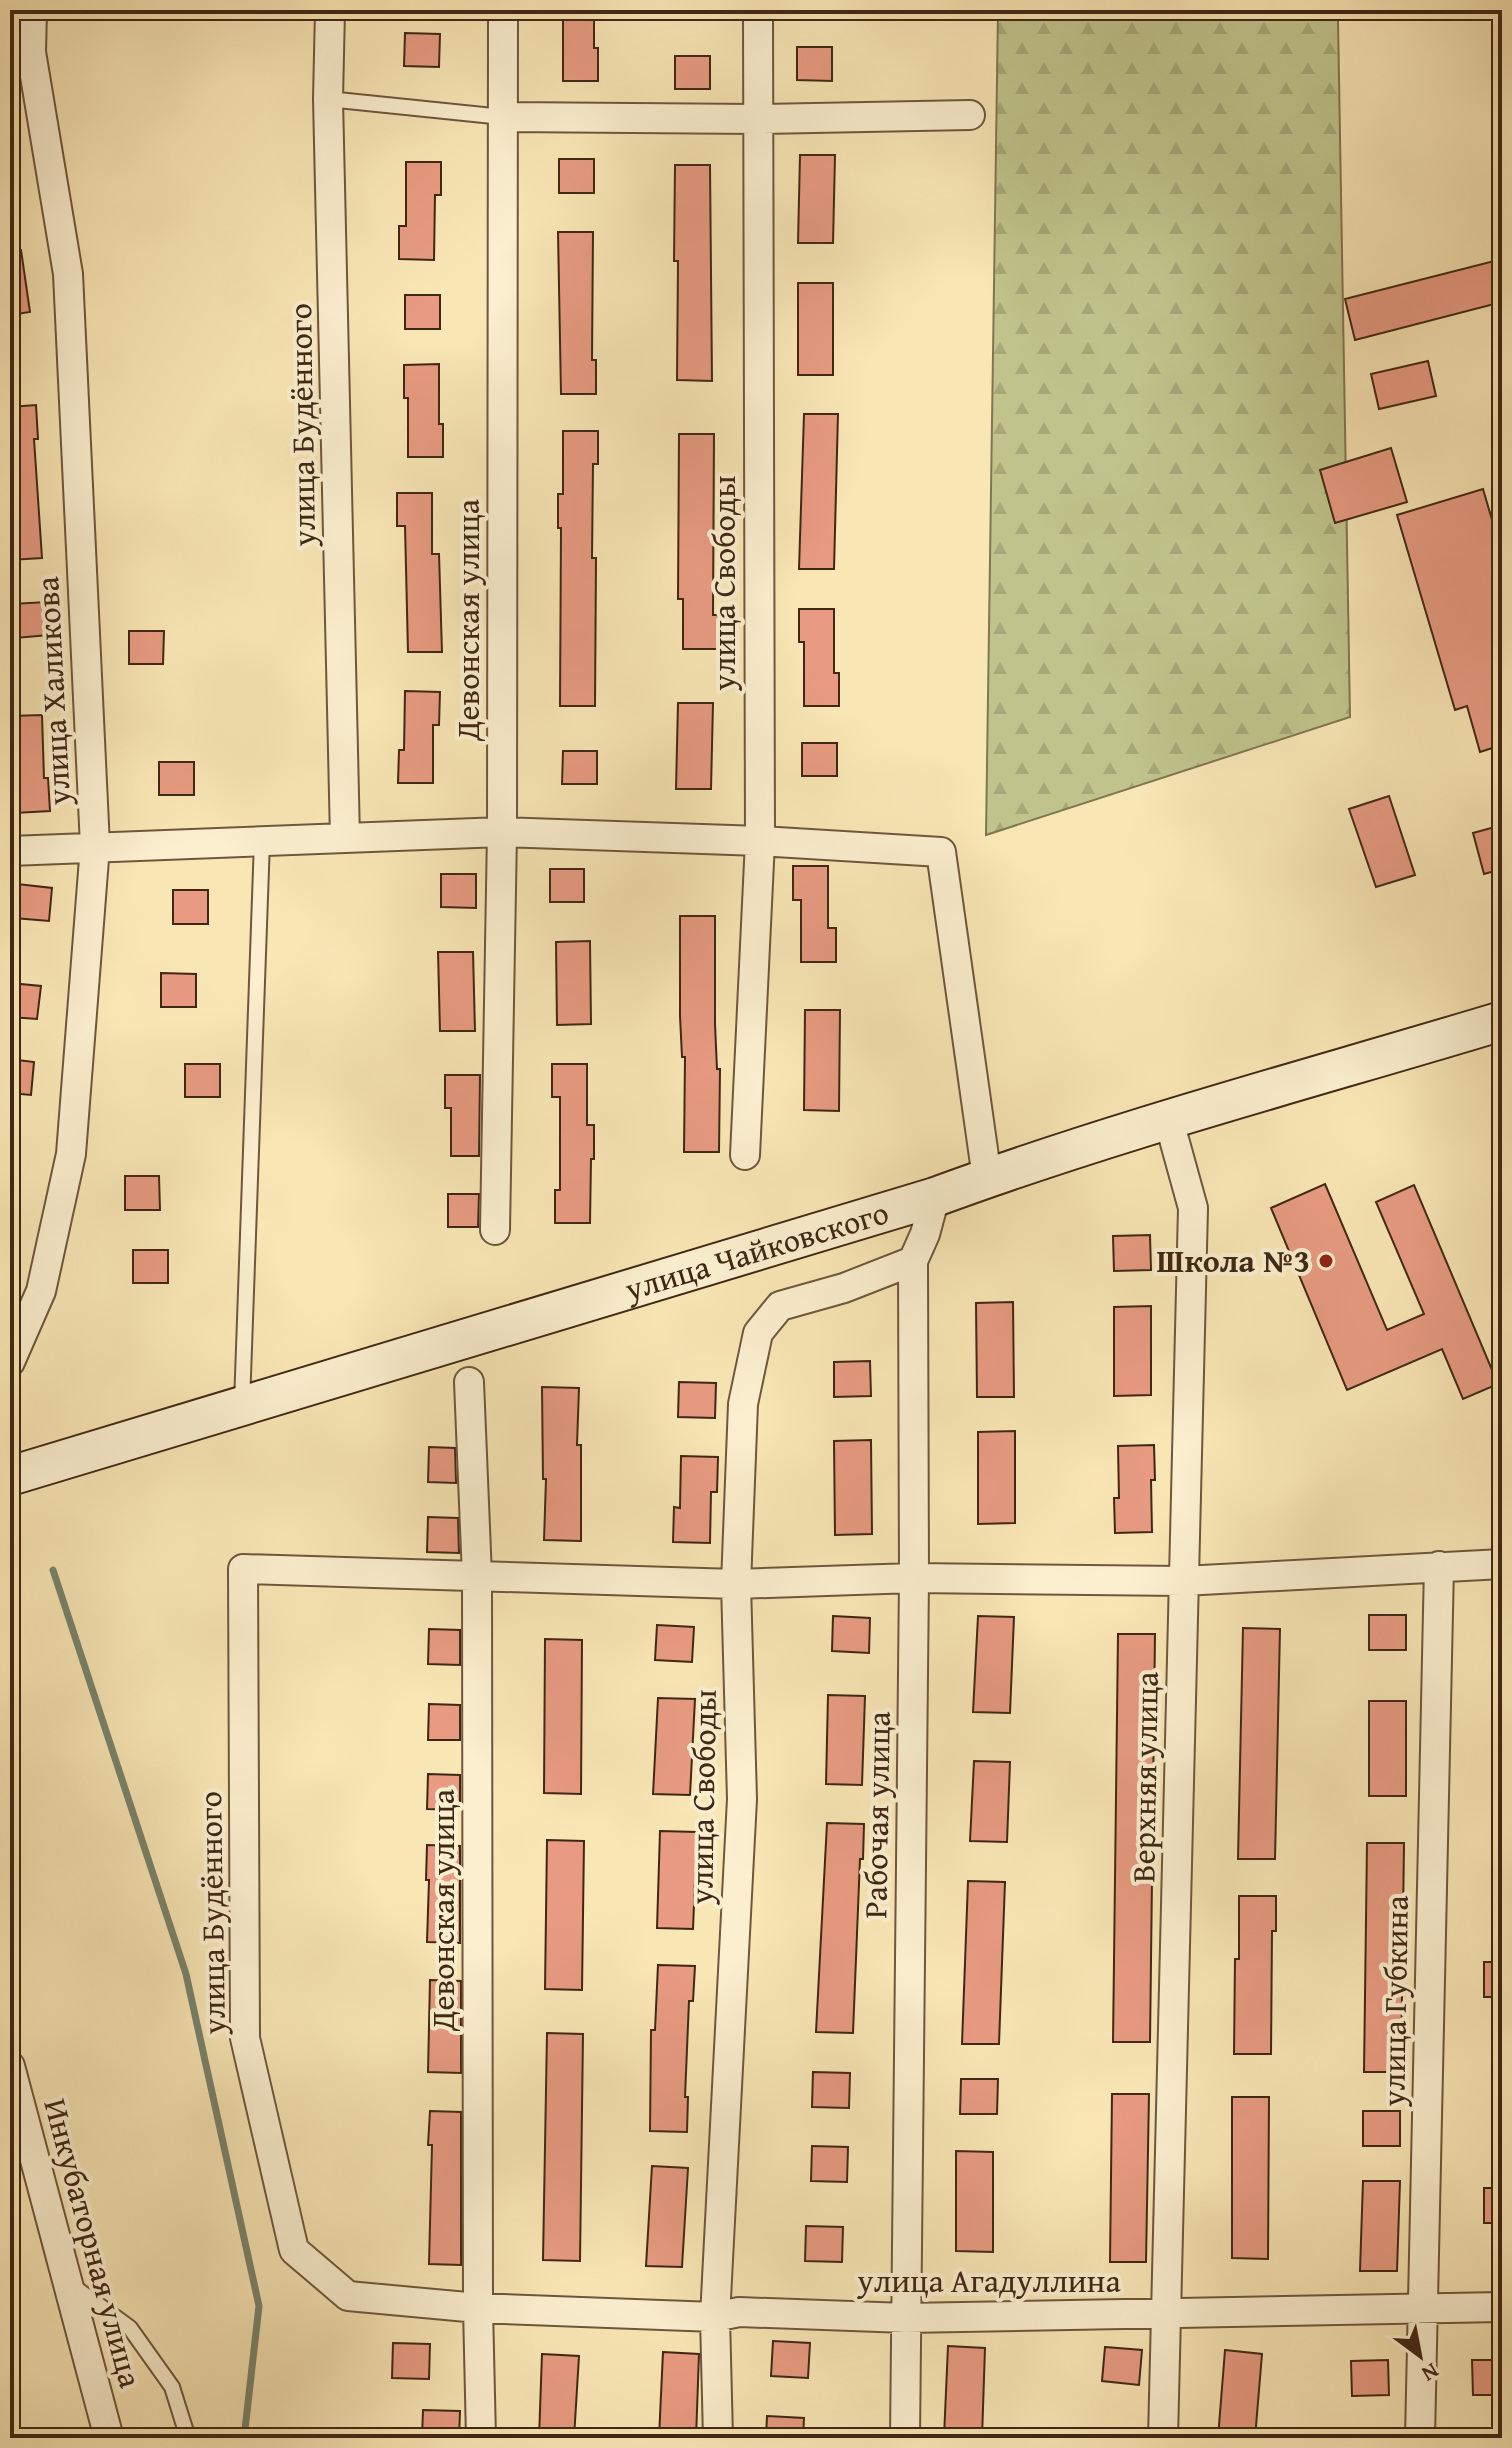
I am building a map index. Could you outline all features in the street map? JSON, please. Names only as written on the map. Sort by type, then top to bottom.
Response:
[{"type":"main road","name":"улица Чайковского","points":[[10,1476],[935,1197],[1169,1121],[1502,1021]]},
{"type":"street","name":"улица Халикова","points":[[10,1362],[41,1291],[71,1154],[95,846],[68,274],[31,52],[32,10]]},
{"type":"street","name":"улица Будённого","points":[[330,10],[328,99],[345,838]]},
{"type":"street","name":"Девонская улица","points":[[495,1230],[502,832],[503,10]]},
{"type":"street","name":"улица Свободы","points":[[745,1155],[760,841],[758,10]]},
{"type":"street","points":[[503,117],[756,119],[970,115]]},
{"type":"street","points":[[10,851],[502,832],[760,841],[941,852],[987,1178]]},
{"type":"street","name":"Верхняя улица","points":[[1163,2438],[1193,1208],[1169,1121]]},
{"type":"street","name":"Рабочая улица","points":[[905,2438],[914,1578],[913,1261],[925,1234],[935,1197]]},
{"type":"street","name":"улица Свободы","points":[[718,2438],[715,2317],[742,1799],[736,1584],[743,1404],[758,1333],[780,1306],[844,1288],[913,1261]]},
{"type":"street","name":"Девонская улица","points":[[469,1382],[477,1576],[481,2438]]},
{"type":"street","points":[[477,1576],[736,1584],[914,1578],[1183,1581],[1502,1564]]},
{"type":"street","name":"улица Губкина","points":[[1420,2438],[1439,1566]]},
{"type":"street","name":"улица Будённого","points":[[294,2250],[245,2038],[243,1569],[477,1576]]},
{"type":"street","name":"Инкубаторная улица","points":[[10,2066],[109,2438]]},
{"type":"street","name":"улица Агадуллина","points":[[294,2250],[348,2296],[478,2308],[715,2317],[739,2312],[906,2318],[1502,2307]]},
{"type":"lane","points":[[328,99],[503,117]]},
{"type":"lane","points":[[242,1406],[262,841]]},
{"type":"lane","points":[[70,2283],[130,2328],[172,2387],[188,2438]]},
{"type":"green space","points":[[998,10],[1391,10],[1338,20],[1350,717],[986,835]]},
{"type":"building","points":[[563,10],[594,10],[598,81],[563,81]]},
{"type":"building","points":[[405,33],[440,34],[439,67],[404,66]]},
{"type":"building","points":[[797,47],[832,47],[832,81],[797,80]]},
{"type":"building","points":[[675,56],[710,56],[710,89],[675,89]]},
{"type":"building","points":[[800,155],[835,155],[833,243],[798,243]]},
{"type":"building","points":[[559,159],[594,159],[594,193],[559,193]]},
{"type":"building","points":[[406,162],[441,162],[441,195],[435,195],[434,260],[399,259],[399,226],[406,226]]},
{"type":"building","points":[[675,165],[710,165],[712,381],[677,380]]},
{"type":"building","points":[[558,232],[593,232],[592,360],[596,360],[596,394],[561,394]]},
{"type":"building","points":[[10,250],[21,250],[30,312],[10,315]]},
{"type":"building","points":[[1502,259],[1502,302],[1355,340],[1345,299]]},
{"type":"building","points":[[798,283],[833,283],[833,375],[798,375]]},
{"type":"building","points":[[405,295],[440,295],[440,329],[405,329]]},
{"type":"building","points":[[1428,361],[1436,396],[1379,409],[1371,374]]},
{"type":"building","points":[[439,364],[439,424],[443,424],[443,457],[408,457],[408,398],[404,398],[404,365]]},
{"type":"building","points":[[36,405],[38,439],[34,439],[42,558],[10,560],[10,407]]},
{"type":"building","points":[[804,414],[838,414],[834,569],[799,569]]},
{"type":"building","points":[[563,431],[598,431],[598,464],[593,464],[595,706],[560,706],[561,528],[558,528],[558,494],[563,494]]},
{"type":"building","points":[[679,434],[714,434],[713,615],[718,615],[718,649],[683,649],[683,599],[678,599]]},
{"type":"building","points":[[1391,448],[1407,502],[1335,523],[1320,470]]},
{"type":"building","points":[[1483,489],[1502,554],[1502,745],[1480,752],[1467,706],[1455,710],[1397,515]]},
{"type":"building","points":[[397,493],[432,493],[432,554],[439,554],[442,652],[408,652],[405,526],[397,526]]},
{"type":"building","points":[[47,602],[49,635],[15,638],[12,604]]},
{"type":"building","points":[[799,609],[834,609],[834,673],[839,673],[839,706],[804,706],[804,642],[799,642]]},
{"type":"building","points":[[129,631],[164,631],[163,664],[129,664]]},
{"type":"building","points":[[405,691],[440,692],[439,725],[433,725],[433,783],[398,783],[399,750],[404,750]]},
{"type":"building","points":[[678,703],[713,703],[711,789],[676,789]]},
{"type":"building","points":[[42,715],[44,778],[48,778],[50,811],[15,813],[10,716]]},
{"type":"building","points":[[802,743],[837,743],[837,776],[802,776]]},
{"type":"building","points":[[563,751],[597,751],[597,784],[562,784]]},
{"type":"building","points":[[159,762],[194,762],[194,795],[159,795]]},
{"type":"building","points":[[1389,796],[1415,875],[1376,887],[1349,809]]},
{"type":"building","points":[[1502,825],[1502,869],[1484,874],[1473,833]]},
{"type":"building","points":[[793,866],[828,866],[828,928],[836,928],[836,962],[801,962],[801,900],[793,900]]},
{"type":"building","points":[[550,869],[584,869],[584,902],[550,902]]},
{"type":"building","points":[[441,874],[476,874],[476,908],[441,907]]},
{"type":"building","points":[[17,884],[52,888],[49,921],[14,918]]},
{"type":"building","points":[[173,890],[208,890],[208,924],[173,924]]},
{"type":"building","points":[[680,916],[715,916],[715,1024],[717,1069],[720,1069],[719,1152],[684,1152],[685,1057],[682,1057],[680,1016]]},
{"type":"building","points":[[590,941],[591,1024],[557,1025],[556,942]]},
{"type":"building","points":[[438,952],[473,952],[475,1031],[440,1031]]},
{"type":"building","points":[[161,973],[196,974],[196,1007],[161,1007]]},
{"type":"building","points":[[10,983],[41,986],[37,1019],[10,1017]]},
{"type":"building","points":[[805,1010],[840,1010],[839,1111],[804,1110]]},
{"type":"building","points":[[10,1059],[34,1062],[31,1095],[10,1093]]},
{"type":"building","points":[[185,1064],[220,1064],[220,1097],[185,1097]]},
{"type":"building","points":[[552,1064],[587,1064],[587,1125],[594,1125],[590,1223],[555,1223],[555,1190],[560,1190],[560,1097],[552,1097]]},
{"type":"building","points":[[445,1075],[480,1075],[479,1156],[451,1156],[451,1108],[445,1108]]},
{"type":"building","points":[[125,1176],[159,1176],[160,1210],[125,1210]]},
{"type":"building","name":"Школа №3","points":[[1325,1184],[1387,1330],[1424,1314],[1376,1202],[1414,1185],[1498,1384],[1463,1399],[1442,1349],[1347,1390],[1271,1208]]},
{"type":"building","points":[[448,1194],[479,1194],[478,1227],[448,1227]]},
{"type":"building","points":[[1150,1235],[1151,1270],[1114,1271],[1113,1236]]},
{"type":"building","points":[[133,1250],[168,1250],[168,1283],[133,1283]]},
{"type":"building","points":[[1013,1302],[1014,1397],[977,1397],[976,1303]]},
{"type":"building","points":[[1151,1306],[1151,1395],[1114,1396],[1114,1307]]},
{"type":"building","points":[[870,1361],[871,1396],[834,1397],[834,1362]]},
{"type":"building","points":[[679,1382],[716,1383],[715,1418],[678,1417]]},
{"type":"building","points":[[542,1387],[579,1388],[577,1445],[581,1445],[581,1541],[544,1540],[546,1479],[543,1479]]},
{"type":"building","points":[[1015,1431],[1015,1523],[978,1524],[978,1432]]},
{"type":"building","points":[[871,1440],[872,1534],[835,1535],[834,1441]]},
{"type":"building","points":[[1154,1445],[1152,1532],[1115,1533],[1114,1498],[1119,1498],[1118,1446]]},
{"type":"building","points":[[429,1447],[455,1448],[456,1483],[428,1482]]},
{"type":"building","points":[[681,1456],[718,1457],[717,1492],[711,1492],[710,1543],[673,1542],[674,1507],[680,1508]]},
{"type":"building","points":[[428,1517],[458,1518],[459,1553],[427,1552]]},
{"type":"building","points":[[1369,1615],[1406,1615],[1406,1650],[1369,1650]]},
{"type":"building","points":[[833,1616],[870,1618],[869,1653],[832,1651]]},
{"type":"building","points":[[978,1616],[1014,1617],[1010,1713],[973,1712]]},
{"type":"building","points":[[657,1625],[694,1627],[692,1662],[655,1660]]},
{"type":"building","points":[[1243,1628],[1280,1629],[1275,1859],[1238,1859]]},
{"type":"building","points":[[429,1629],[460,1630],[460,1665],[428,1664]]},
{"type":"building","points":[[1118,1634],[1155,1634],[1150,2042],[1113,2042]]},
{"type":"building","points":[[545,1639],[582,1640],[581,1794],[544,1793]]},
{"type":"building","points":[[828,1695],[865,1696],[862,1785],[826,1784]]},
{"type":"building","points":[[658,1698],[695,1699],[690,1795],[653,1794]]},
{"type":"building","points":[[1369,1701],[1406,1701],[1406,1796],[1369,1796]]},
{"type":"building","points":[[429,1704],[460,1705],[460,1740],[428,1740]]},
{"type":"building","points":[[974,1761],[1010,1762],[1007,1842],[970,1841]]},
{"type":"building","points":[[428,1774],[460,1775],[460,1810],[427,1809]]},
{"type":"building","points":[[827,1823],[864,1824],[853,2033],[816,2032]]},
{"type":"building","points":[[660,1831],[697,1832],[693,1929],[657,1928]]},
{"type":"building","points":[[547,1840],[584,1841],[582,1990],[545,1989]]},
{"type":"building","points":[[1367,1843],[1404,1843],[1401,2072],[1364,2072]]},
{"type":"building","points":[[427,1845],[460,1846],[460,1943],[427,1942]]},
{"type":"building","points":[[968,1881],[1005,1882],[999,2044],[962,2044]]},
{"type":"building","points":[[1239,1896],[1276,1896],[1276,1931],[1272,1931],[1271,2054],[1234,2054]]},
{"type":"building","points":[[1484,1962],[1502,1962],[1502,1997],[1484,1997]]},
{"type":"building","points":[[658,1965],[695,1966],[693,2001],[689,2001],[685,2097],[688,2097],[687,2132],[650,2131],[651,2030],[655,2030]]},
{"type":"building","points":[[430,1980],[461,1981],[461,2073],[428,2072]]},
{"type":"building","points":[[547,2033],[583,2034],[580,2261],[543,2260]]},
{"type":"building","points":[[813,2072],[850,2073],[849,2108],[812,2107]]},
{"type":"building","points":[[961,2079],[998,2079],[997,2114],[960,2114]]},
{"type":"building","points":[[1112,2094],[1149,2094],[1146,2262],[1110,2262]]},
{"type":"building","points":[[1232,2097],[1269,2097],[1268,2259],[1232,2258]]},
{"type":"building","points":[[430,2111],[461,2112],[461,2265],[429,2264]]},
{"type":"building","points":[[1363,2111],[1400,2111],[1400,2146],[1363,2146]]},
{"type":"building","points":[[812,2146],[848,2147],[847,2182],[811,2181]]},
{"type":"building","points":[[956,2151],[993,2152],[993,2252],[956,2251]]},
{"type":"building","points":[[652,2166],[688,2168],[682,2267],[646,2266]]},
{"type":"building","points":[[1363,2181],[1400,2181],[1397,2271],[1360,2271]]},
{"type":"building","points":[[1484,2188],[1502,2188],[1502,2223],[1484,2223]]},
{"type":"building","points":[[806,2226],[843,2227],[842,2262],[805,2261]]},
{"type":"building","points":[[773,2341],[810,2343],[808,2378],[771,2376]]},
{"type":"building","points":[[393,2343],[430,2344],[429,2379],[392,2378]]},
{"type":"building","points":[[948,2346],[985,2348],[982,2438],[944,2437]]},
{"type":"building","points":[[1105,2347],[1142,2350],[1139,2385],[1102,2381]]},
{"type":"building","points":[[1225,2350],[1262,2354],[1255,2438],[1218,2438]]},
{"type":"building","points":[[663,2352],[699,2354],[696,2438],[659,2438]]},
{"type":"building","points":[[542,2354],[579,2356],[574,2438],[539,2438]]},
{"type":"building","points":[[1388,2360],[1389,2395],[1352,2396],[1351,2361]]},
{"type":"building","points":[[1472,2360],[1502,2360],[1502,2395],[1473,2395]]},
{"type":"building","points":[[423,2410],[460,2411],[459,2438],[422,2438]]},
{"type":"building","points":[[767,2416],[804,2418],[803,2438],[766,2438]]},
{"type":"waterway","points":[[53,1570],[186,1974],[259,2306],[244,2438]]},
{"type":"place","name":"Школа №3","points":[[1326,1261]]}]
